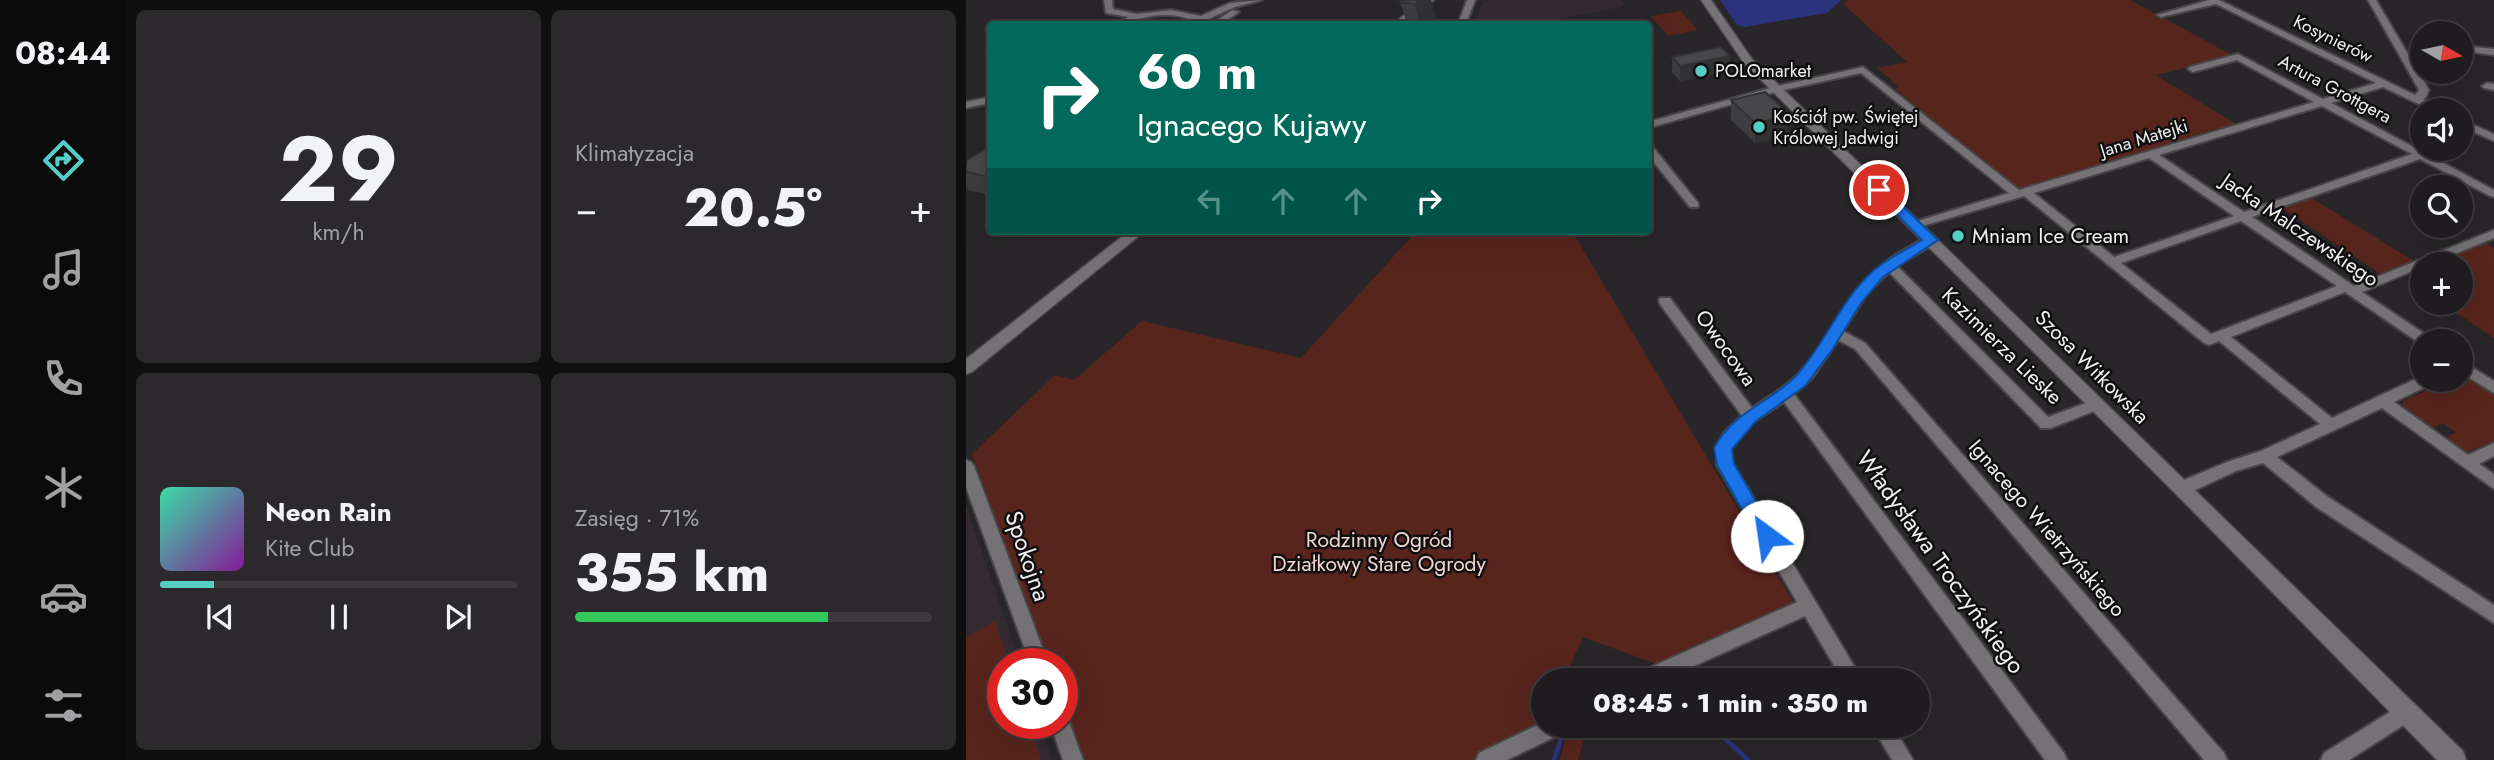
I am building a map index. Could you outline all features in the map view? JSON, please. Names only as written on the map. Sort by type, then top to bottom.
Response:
[{"type":"street","points":[[1108,0],[1109,11],[1134,15],[1153,12],[1203,19]]},
{"type":"street","points":[[1151,0],[1153,12]]},
{"type":"street","points":[[1221,21],[1242,7],[1246,0]]},
{"type":"street","points":[[1198,21],[1246,0],[1258,0]]},
{"type":"street","points":[[1402,21],[1429,0]]},
{"type":"street","points":[[1463,21],[1471,0]]},
{"type":"street","name":"Szosa Witkowska","points":[[1706,0],[1741,53],[2183,488],[2454,760]]},
{"type":"street","points":[[2372,0],[2424,90],[2423,95],[2416,98]]},
{"type":"street","points":[[2161,15],[2219,2]]},
{"type":"street","name":"Kosynierów","points":[[2219,2],[2412,98]]},
{"type":"street","points":[[1124,21],[1134,15]]},
{"type":"street","points":[[2473,50],[2494,52]]},
{"type":"street","name":"Artura Grottgera","points":[[2193,69],[2238,57],[2410,149]]},
{"type":"street","points":[[1652,124],[1777,89],[1863,70],[2111,261],[2331,425]]},
{"type":"street","name":"Jana Matejki","points":[[1915,225],[2383,84]]},
{"type":"street","points":[[966,105],[987,101]]},
{"type":"street","points":[[2473,128],[2494,138]]},
{"type":"street","points":[[1652,153],[1694,205]]},
{"type":"street","name":"Jacka Malczewskiego","points":[[2151,154],[2410,330]]},
{"type":"street","points":[[2111,261],[2410,159]]},
{"type":"street","name":"Artura Grottgera","points":[[2432,161],[2494,194]]},
{"type":"street","points":[[2215,338],[2494,234]]},
{"type":"street","points":[[966,368],[1133,235]]},
{"type":"street","name":"Owocowa","points":[[1665,301],[1750,416],[1800,382],[1836,333],[1855,299],[1889,265],[1931,240]]},
{"type":"street","name":"Kazimierza Lieske","points":[[1889,265],[2046,424],[2096,404]]},
{"type":"street","name":"Ignacego Wietrzyńskiego","points":[[1836,333],[1860,346],[2217,760]]},
{"type":"street","points":[[2473,374],[2494,388]]},
{"type":"street","points":[[2183,488],[2232,466],[2265,456],[2410,388]]},
{"type":"street","name":"Władysława Troczyńskiego","points":[[1786,393],[2057,760]]},
{"type":"street","points":[[2383,401],[2494,483]]},
{"type":"street","points":[[1750,416],[1727,440],[1723,455],[1725,465],[1846,668]]},
{"type":"street","points":[[2467,463],[2494,449]]},
{"type":"street","points":[[2265,456],[2322,502],[2494,615]]},
{"type":"street","name":"Spokojna","points":[[966,466],[1033,648]]},
{"type":"street","points":[[1669,668],[1808,606]]},
{"type":"street","points":[[2343,757],[2406,712]]},
{"type":"street","points":[[1486,760],[1531,738]]},
{"type":"street","points":[[1889,738],[1903,760]]},
{"type":"street","points":[[1066,739],[1073,760]]},
{"type":"shaded area","points":[[1488,0],[1621,0],[1626,6],[1555,21],[1476,21],[1482,4],[1489,2]]},
{"type":"shaded area","points":[[1720,0],[1841,0],[1827,13],[1745,27],[1737,25]]},
{"type":"shaded area","points":[[966,505],[1015,648],[987,648],[987,739],[1045,739],[1052,760],[966,760]]},
{"type":"green space","points":[[1847,0],[2130,0],[2234,56],[2156,75],[2236,124],[2018,189],[1895,89],[1899,87],[1877,68],[1907,62],[1844,5]]},
{"type":"green space","points":[[1681,11],[1698,30],[1668,36],[1651,16]]},
{"type":"green space","points":[[2308,196],[2410,259],[2410,263],[2381,274],[2279,206]]},
{"type":"green space","name":"Rodzinny Ogród Działkowy Stare Ogrody","points":[[1413,235],[1574,235],[1795,605],[1659,665],[1583,637],[1569,668],[1531,668],[1531,732],[1481,760],[1084,760],[1076,739],[1078,648],[1043,648],[972,454],[1055,375],[1074,380],[1142,321],[1301,358]]},
{"type":"green space","points":[[2484,242],[2494,248],[2494,338],[2459,315],[2473,315],[2473,252],[2459,252]]},
{"type":"green space","points":[[2473,379],[2494,392],[2494,441],[2464,453],[2443,439],[2456,432],[2443,423],[2429,429],[2402,408],[2403,401],[2423,392],[2473,392]]},
{"type":"green space","points":[[995,621],[1004,648],[987,648],[987,739],[1034,739],[1041,760],[966,760],[966,637]]},
{"type":"green space","points":[[1566,738],[1584,738],[1578,760],[1560,760]]},
{"type":"building","points":[[1420,0],[1415,4],[1400,2]]},
{"type":"building","points":[[1721,47],[1730,56],[1680,66],[1672,57]]},
{"type":"building","points":[[1765,92],[1788,113],[1780,116],[1783,118],[1755,123],[1731,100]]},
{"type":"building","points":[[987,148],[987,176],[966,172],[966,161]]},
{"type":"waterway","points":[[1724,738],[1748,760]]},
{"type":"waterway","points":[[1554,760],[1561,739]]},
{"type":"place","name":"POLOmarket","points":[[1701,71]]},
{"type":"place","name":"Kościół pw. Świętej Królowej Jadwigi","points":[[1759,127]]},
{"type":"place","name":"Mniam Ice Cream","points":[[1958,236]]},
{"type":"route","points":[[1767,536],[1725,465],[1723,448],[1734,431],[1750,416],[1800,382],[1867,284],[1899,257],[1931,240],[1879,190]]}]
